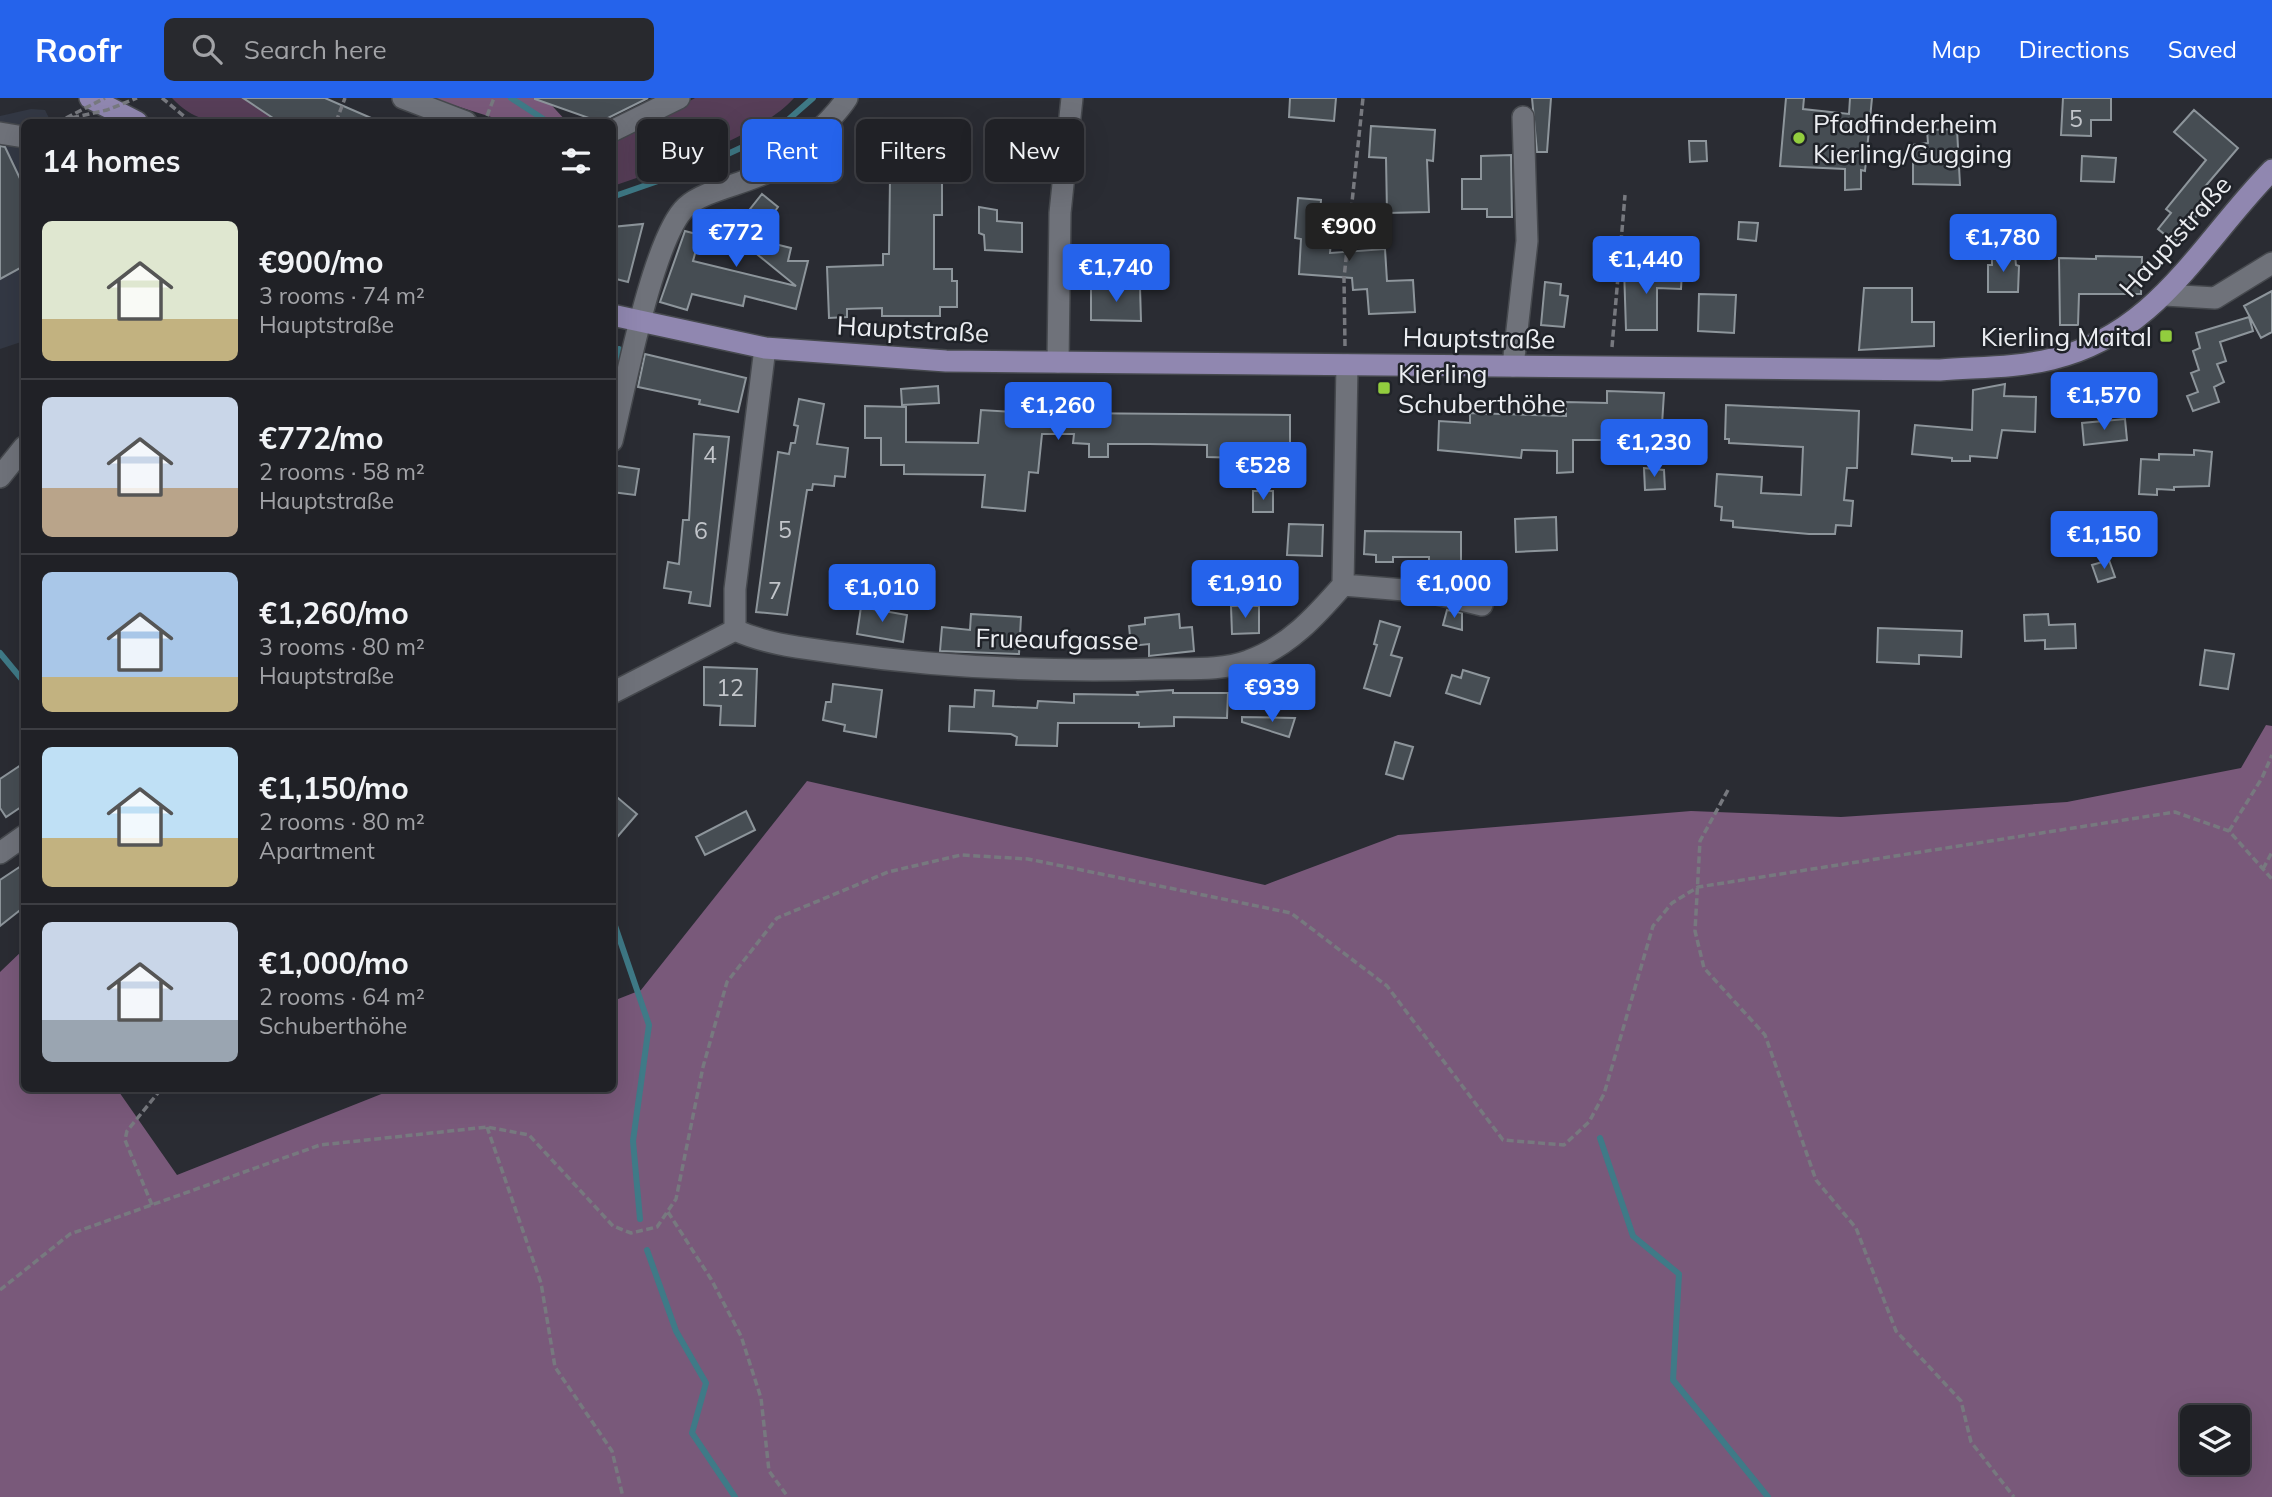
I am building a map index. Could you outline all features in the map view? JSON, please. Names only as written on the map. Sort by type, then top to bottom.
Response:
[{"type":"main road","points":[[90,98],[131,119]]},
{"type":"main road","name":"Hauptstraße","points":[[616,316],[765,348],[946,361],[1940,370],[2011,367],[2086,349],[2143,317],[2272,170]]},
{"type":"street","points":[[403,98],[458,119]]},
{"type":"street","points":[[616,129],[679,98]]},
{"type":"street","points":[[616,424],[640,322],[670,226],[687,205],[770,171],[837,113],[847,98]]},
{"type":"street","points":[[1058,362],[1060,213],[1072,98]]},
{"type":"street","points":[[1513,366],[1527,241],[1523,117]]},
{"type":"street","points":[[0,133],[21,136]]},
{"type":"street","points":[[2165,295],[2215,298],[2272,263]]},
{"type":"street","points":[[616,691],[735,630],[734,589],[765,348]]},
{"type":"street","points":[[1347,365],[1343,585],[1429,592],[1482,605]]},
{"type":"street","points":[[0,477],[21,451]]},
{"type":"street","name":"Frueaufgasse","points":[[735,630],[771,643],[865,656],[979,666],[1092,671],[1204,668],[1248,662],[1305,628],[1343,585]]},
{"type":"street","points":[[0,853],[21,838]]},
{"type":"path","points":[[64,119],[105,98]]},
{"type":"path","points":[[66,119],[107,110],[137,98]]},
{"type":"path","points":[[162,98],[187,119]]},
{"type":"path","points":[[337,119],[345,98]]},
{"type":"path","points":[[485,119],[494,98]]},
{"type":"path","points":[[1347,365],[1344,278],[1363,98]]},
{"type":"path","points":[[1610,367],[1625,195]]},
{"type":"path","points":[[2228,831],[2262,778],[2272,755]]},
{"type":"path","points":[[1728,790],[1700,841],[1695,931],[1704,968],[1765,1035],[1816,1180],[1856,1227],[1896,1331],[1961,1401],[1971,1442],[2014,1497]]},
{"type":"path","points":[[0,1290],[70,1234],[320,1145],[487,1127],[528,1135],[613,1226],[632,1233],[657,1227],[676,1199],[703,1067],[727,982],[777,918],[888,872],[961,855],[1028,859],[1291,913],[1387,986],[1503,1140],[1564,1145],[1589,1122],[1604,1094],[1653,926],[1672,903],[1698,887],[2175,811],[2228,831],[2272,879]]},
{"type":"path","points":[[2263,869],[2272,852]]},
{"type":"path","points":[[152,1205],[125,1140],[127,1131],[159,1092]]},
{"type":"path","points":[[487,1127],[541,1283],[555,1367],[612,1451],[623,1497]]},
{"type":"path","points":[[668,1212],[711,1279],[741,1336],[761,1398],[769,1471],[788,1497]]},
{"type":"shaded area","points":[[172,98],[243,98],[274,119],[205,119],[184,109]]},
{"type":"shaded area","points":[[431,98],[545,98],[564,119],[498,119]]},
{"type":"shaded area","points":[[695,98],[794,98],[768,119],[742,119],[742,134],[728,141],[728,119],[658,119]]},
{"type":"shaded area","points":[[31,109],[45,110],[50,119],[21,119],[21,342],[0,349],[0,116]]},
{"type":"shaded area","points":[[637,131],[637,177],[616,185],[616,138]]},
{"type":"shaded area","points":[[2266,725],[2272,726],[2272,1497],[0,1497],[0,972],[21,952],[21,1092],[119,1092],[177,1175],[386,1092],[616,1092],[616,1000],[641,990],[807,781],[1265,885],[1398,835],[1691,811],[1841,817],[2067,802],[2241,768]]},
{"type":"building","points":[[243,98],[325,98],[373,119],[274,119]]},
{"type":"building","points":[[535,98],[648,98],[606,119],[592,119]]},
{"type":"building","points":[[1290,98],[1336,98],[1334,121],[1289,117]]},
{"type":"building","points":[[1532,98],[1551,98],[1547,152],[1537,152]]},
{"type":"building","points":[[1786,98],[1804,98],[1803,109],[1849,114],[1850,98],[1872,98],[1865,171],[1861,170],[1861,189],[1845,190],[1845,169],[1780,166]]},
{"type":"building","points":[[2063,98],[2111,98],[2111,120],[2091,120],[2091,136],[2061,135]]},
{"type":"building","points":[[2194,110],[2238,148],[2203,189],[2205,191],[2201,196],[2208,203],[2174,242],[2158,229],[2171,213],[2166,209],[2206,160],[2174,132]]},
{"type":"building","points":[[1371,126],[1435,130],[1433,161],[1427,160],[1429,212],[1387,213],[1386,158],[1369,157]]},
{"type":"building","points":[[1957,129],[1960,185],[1913,184],[1913,145],[1928,143],[1927,130]]},
{"type":"building","points":[[1689,141],[1706,141],[1707,161],[1690,162]]},
{"type":"building","points":[[0,146],[5,147],[21,181],[21,268],[0,279]]},
{"type":"building","points":[[1511,155],[1512,217],[1487,217],[1487,209],[1462,209],[1462,179],[1481,179],[1481,156]]},
{"type":"building","points":[[2082,156],[2116,158],[2114,182],[2081,181]]},
{"type":"building","points":[[890,182],[942,182],[942,215],[934,215],[934,269],[952,269],[952,281],[957,281],[957,307],[940,307],[940,316],[882,316],[882,308],[847,309],[847,317],[829,318],[827,267],[883,265],[883,254],[889,254]]},
{"type":"building","points":[[762,194],[778,207],[755,239],[791,248],[788,261],[808,261],[796,309],[745,296],[743,306],[692,294],[687,310],[660,302],[685,231],[700,235],[693,261],[796,286],[731,233]]},
{"type":"building","points":[[1298,198],[1321,200],[1320,214],[1333,215],[1330,253],[1385,249],[1387,281],[1413,280],[1415,312],[1369,314],[1367,289],[1353,290],[1352,278],[1299,274],[1301,239],[1295,238]]},
{"type":"building","points":[[979,207],[997,210],[997,221],[1022,223],[1022,252],[985,250],[984,235],[979,233]]},
{"type":"building","points":[[1739,222],[1758,223],[1756,241],[1738,239]]},
{"type":"building","points":[[643,224],[628,282],[616,279],[616,227]]},
{"type":"building","points":[[1992,255],[2015,255],[2016,265],[2019,266],[2018,292],[1988,292],[1988,265],[1992,265]]},
{"type":"building","points":[[2096,256],[2142,257],[2141,294],[2079,294],[2078,325],[2060,325],[2059,258],[2096,259]]},
{"type":"building","points":[[1624,268],[1682,272],[1681,289],[1657,288],[1657,330],[1626,330]]},
{"type":"building","points":[[1545,282],[1561,284],[1560,295],[1568,296],[1564,327],[1541,325]]},
{"type":"building","points":[[1091,286],[1140,287],[1141,321],[1091,320]]},
{"type":"building","points":[[1864,288],[1912,288],[1912,322],[1934,322],[1934,346],[1859,350]]},
{"type":"building","points":[[2272,291],[2272,332],[2261,338],[2244,306]]},
{"type":"building","points":[[1699,294],[1736,295],[1734,333],[1698,331]]},
{"type":"building","points":[[2249,317],[2253,331],[2220,342],[2226,361],[2217,364],[2224,382],[2214,387],[2219,402],[2193,411],[2187,396],[2198,392],[2191,373],[2199,370],[2193,351],[2200,348],[2196,333]]},
{"type":"building","points":[[645,354],[746,378],[738,412],[699,404],[700,400],[638,387]]},
{"type":"building","points":[[2005,384],[2004,396],[2036,397],[2035,432],[2002,430],[1997,458],[1970,456],[1970,461],[1952,461],[1952,458],[1912,454],[1915,425],[1972,430],[1973,390]]},
{"type":"building","points":[[938,386],[939,403],[902,405],[901,389]]},
{"type":"building","points":[[1607,391],[1664,393],[1661,440],[1573,440],[1573,472],[1557,473],[1557,451],[1522,450],[1521,458],[1438,450],[1439,421],[1470,423],[1470,413],[1566,416],[1566,402],[1607,403]]},
{"type":"building","points":[[799,399],[824,404],[817,444],[848,448],[845,477],[835,476],[834,486],[813,484],[812,490],[807,490],[787,615],[756,612],[778,452],[789,454],[791,443],[795,443],[798,426],[794,425]]},
{"type":"building","points":[[1726,405],[1859,411],[1857,468],[1847,468],[1844,500],[1853,501],[1851,526],[1836,525],[1835,534],[1809,534],[1733,527],[1733,521],[1721,520],[1722,507],[1715,506],[1717,474],[1762,477],[1761,493],[1801,495],[1803,447],[1729,443],[1729,439],[1725,439]]},
{"type":"building","points":[[865,406],[906,407],[906,442],[978,443],[981,410],[1062,415],[1290,415],[1290,443],[1242,443],[1242,458],[1207,457],[1207,445],[1108,444],[1108,457],[1089,457],[1089,444],[1073,443],[1074,434],[1042,434],[1038,473],[1029,472],[1025,511],[982,507],[985,475],[904,474],[904,465],[881,465],[881,438],[865,438]]},
{"type":"building","points":[[2125,419],[2127,440],[2084,445],[2082,423]]},
{"type":"building","points":[[694,434],[729,437],[710,606],[689,603],[691,592],[664,588],[668,562],[679,564],[683,520],[689,520]]},
{"type":"building","points":[[2194,450],[2212,452],[2209,486],[2157,489],[2157,495],[2139,494],[2141,459],[2159,460],[2159,454],[2194,455]]},
{"type":"building","points":[[616,466],[639,469],[635,495],[616,493]]},
{"type":"building","points":[[1644,468],[1664,470],[1665,489],[1645,490]]},
{"type":"building","points":[[1253,491],[1273,491],[1273,512],[1253,512]]},
{"type":"building","points":[[1556,517],[1557,550],[1516,552],[1515,519]]},
{"type":"building","points":[[1289,524],[1323,525],[1322,556],[1287,555]]},
{"type":"building","points":[[1365,531],[1461,532],[1461,568],[1429,568],[1429,557],[1393,557],[1393,562],[1376,562],[1376,555],[1364,554]]},
{"type":"building","points":[[2109,560],[2115,577],[2098,582],[2092,565]]},
{"type":"building","points":[[1487,571],[1502,582],[1492,596],[1476,586]]},
{"type":"building","points":[[1231,606],[1259,606],[1259,633],[1232,634]]},
{"type":"building","points":[[861,607],[907,615],[903,642],[857,634]]},
{"type":"building","points":[[1447,610],[1462,613],[1462,630],[1443,625]]},
{"type":"building","points":[[971,614],[1021,617],[1019,654],[940,651],[942,627],[970,630]]},
{"type":"building","points":[[1179,614],[1180,628],[1192,627],[1194,651],[1149,656],[1149,644],[1131,646],[1129,626],[1145,624],[1145,618]]},
{"type":"building","points":[[2048,614],[2049,625],[2075,624],[2076,648],[2045,649],[2045,640],[2025,641],[2024,615]]},
{"type":"building","points":[[1380,621],[1400,627],[1391,655],[1402,658],[1390,696],[1364,688],[1377,645],[1374,644]]},
{"type":"building","points":[[1878,628],[1962,631],[1961,657],[1919,655],[1919,664],[1877,662]]},
{"type":"building","points":[[2205,650],[2234,654],[2228,689],[2200,685]]},
{"type":"building","points":[[704,667],[757,669],[755,726],[720,725],[721,706],[704,705]]},
{"type":"building","points":[[1463,670],[1489,678],[1480,704],[1446,693],[1452,675],[1461,678]]},
{"type":"building","points":[[833,684],[882,690],[876,737],[844,731],[845,725],[823,720],[826,702],[831,702]]},
{"type":"building","points":[[975,690],[994,691],[993,706],[1037,708],[1038,701],[1074,703],[1074,694],[1138,695],[1137,692],[1173,690],[1173,693],[1228,693],[1227,718],[1174,717],[1174,726],[1058,723],[1057,746],[1016,745],[1017,737],[1011,734],[949,731],[950,706],[974,707]]},
{"type":"building","points":[[1242,717],[1295,718],[1289,737],[1242,722]]},
{"type":"building","points":[[1395,742],[1413,747],[1403,779],[1386,774]]},
{"type":"building","points":[[21,765],[21,807],[6,817],[0,808],[0,779]]},
{"type":"building","points":[[616,796],[637,814],[616,838]]},
{"type":"building","points":[[746,811],[755,830],[705,855],[696,837]]},
{"type":"building","points":[[21,866],[21,909],[0,926],[0,880]]},
{"type":"waterway","points":[[511,98],[543,119]]},
{"type":"waterway","points":[[616,196],[704,165],[773,133],[813,98]]},
{"type":"waterway","points":[[616,364],[619,349]]},
{"type":"waterway","points":[[0,653],[21,678]]},
{"type":"waterway","points":[[616,929],[649,1025],[633,1141],[640,1219]]},
{"type":"waterway","points":[[1600,1138],[1633,1236],[1679,1274],[1673,1380],[1768,1497]]},
{"type":"waterway","points":[[647,1250],[676,1331],[706,1383],[692,1433],[735,1497]]},
{"type":"place","name":"Pfadfinderheim Kierling/Gugging","points":[[1799,138]]},
{"type":"place","name":"Kierling Maital","points":[[2166,336]]},
{"type":"place","name":"Kierling Schuberthöhe","points":[[1384,388]]}]
